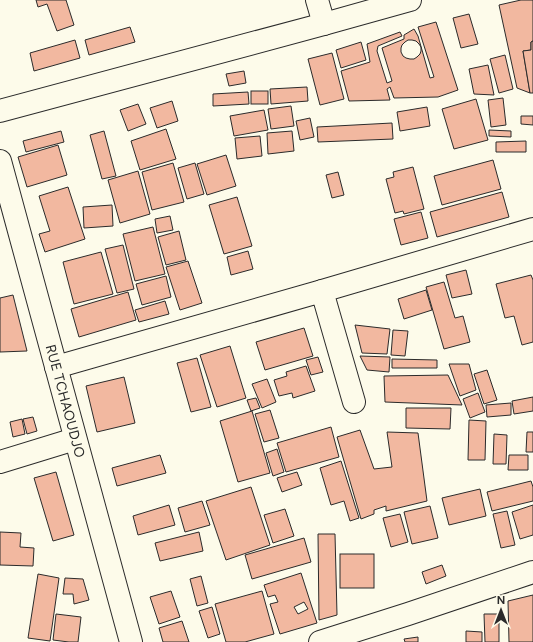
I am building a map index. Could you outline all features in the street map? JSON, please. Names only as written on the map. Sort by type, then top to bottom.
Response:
[{"type":"street","points":[[317,0],[324,24]]},
{"type":"street","points":[[0,111],[410,0]]},
{"type":"street","name":"RUE TCHAOUDJO","points":[[0,161],[131,642]]},
{"type":"street","points":[[56,367],[533,229]]},
{"type":"street","points":[[322,291],[354,402]]},
{"type":"street","points":[[0,462],[75,439]]},
{"type":"street","points":[[320,642],[416,612],[533,572]]},
{"type":"building","points":[[36,0],[66,0],[74,25],[57,31],[47,4],[38,7]]},
{"type":"building","points":[[521,0],[533,0],[533,41],[531,42],[531,50],[523,51],[530,93],[517,88],[499,5]]},
{"type":"building","points":[[469,14],[478,44],[461,48],[453,18]]},
{"type":"building","points":[[436,22],[458,90],[438,97],[394,98],[390,87],[387,89],[390,100],[349,101],[341,71],[370,62],[367,44],[400,32],[402,36],[378,46],[377,51],[387,83],[392,81],[382,48],[404,39],[404,35],[414,29],[418,36],[430,78],[434,77],[418,27]],"holes":[[[408,40],[416,41],[421,47],[420,54],[414,59],[406,58],[401,52],[402,45]]]},
{"type":"building","points":[[130,27],[135,42],[89,55],[85,40]]},
{"type":"building","points":[[75,40],[80,58],[34,71],[30,53]]},
{"type":"building","points":[[533,41],[533,93],[530,93],[523,51],[531,50],[531,42]]},
{"type":"building","points":[[361,42],[366,60],[341,68],[336,50]]},
{"type":"building","points":[[332,53],[344,99],[320,105],[308,59]]},
{"type":"building","points":[[505,55],[513,89],[499,93],[490,59]]},
{"type":"building","points":[[488,65],[494,95],[474,94],[469,69]]},
{"type":"building","points":[[244,71],[246,83],[229,86],[226,74]]},
{"type":"building","points":[[307,87],[308,101],[271,104],[270,89]]},
{"type":"building","points":[[251,91],[268,91],[268,104],[251,104]]},
{"type":"building","points":[[248,92],[249,104],[213,106],[213,94]]},
{"type":"building","points":[[503,98],[506,125],[491,127],[488,100]]},
{"type":"building","points":[[476,99],[488,140],[454,149],[442,109]]},
{"type":"building","points":[[172,101],[178,121],[157,128],[150,108]]},
{"type":"building","points":[[138,104],[146,124],[128,131],[120,110]]},
{"type":"building","points":[[291,106],[294,126],[271,129],[268,109]]},
{"type":"building","points":[[427,107],[430,126],[400,131],[397,112]]},
{"type":"building","points":[[264,110],[268,130],[234,136],[230,116]]},
{"type":"building","points":[[521,116],[533,116],[533,125],[521,124]]},
{"type":"building","points":[[310,118],[314,137],[300,140],[296,121]]},
{"type":"building","points":[[392,123],[393,139],[318,142],[317,127]]},
{"type":"building","points":[[166,129],[176,159],[140,170],[131,141]]},
{"type":"building","points":[[489,130],[511,131],[511,137],[489,136]]},
{"type":"building","points":[[61,131],[64,142],[26,152],[23,141]]},
{"type":"building","points":[[104,131],[116,176],[102,179],[90,135]]},
{"type":"building","points":[[292,131],[294,151],[268,154],[267,133]]},
{"type":"building","points":[[260,136],[262,156],[237,159],[235,138]]},
{"type":"building","points":[[526,141],[526,152],[496,152],[496,142]]},
{"type":"building","points":[[58,145],[67,175],[27,187],[18,157]]},
{"type":"building","points":[[226,155],[236,186],[207,195],[197,164]]},
{"type":"building","points":[[493,160],[501,189],[442,205],[434,176]]},
{"type":"building","points":[[173,163],[184,202],[152,210],[142,172]]},
{"type":"building","points":[[195,163],[204,194],[187,199],[178,168]]},
{"type":"building","points":[[413,167],[424,209],[404,214],[403,211],[395,213],[386,179],[394,177],[393,172]]},
{"type":"building","points":[[138,171],[150,214],[120,223],[108,180]]},
{"type":"building","points":[[338,172],[344,195],[332,198],[326,175]]},
{"type":"building","points":[[68,187],[85,239],[45,252],[39,234],[50,231],[39,196]]},
{"type":"building","points":[[502,192],[509,217],[437,237],[430,212]]},
{"type":"building","points":[[237,197],[252,246],[224,254],[209,205]]},
{"type":"building","points":[[112,205],[113,226],[84,228],[83,207]]},
{"type":"building","points":[[421,212],[428,238],[401,245],[394,219]]},
{"type":"building","points":[[170,216],[173,230],[157,233],[155,219]]},
{"type":"building","points":[[153,227],[165,274],[135,281],[123,234]]},
{"type":"building","points":[[179,231],[186,260],[166,265],[158,237]]},
{"type":"building","points":[[123,245],[134,289],[117,293],[105,249]]},
{"type":"building","points":[[248,251],[253,269],[231,275],[227,257]]},
{"type":"building","points":[[101,252],[113,294],[74,304],[63,262]]},
{"type":"building","points":[[188,261],[202,303],[180,310],[166,267]]},
{"type":"building","points":[[466,270],[472,294],[452,298],[446,275]]},
{"type":"building","points":[[531,275],[533,280],[533,342],[522,345],[514,316],[505,318],[496,284]]},
{"type":"building","points":[[166,276],[171,297],[142,305],[136,284]]},
{"type":"building","points":[[444,282],[455,318],[463,316],[470,342],[444,349],[426,287]]},
{"type":"building","points":[[426,290],[432,310],[404,319],[398,299]]},
{"type":"building","points":[[128,292],[136,320],[79,337],[71,309]]},
{"type":"building","points":[[13,295],[27,351],[0,352],[0,298]]},
{"type":"building","points":[[165,301],[169,314],[139,322],[135,310]]},
{"type":"building","points":[[355,325],[390,329],[387,354],[362,353]]},
{"type":"building","points":[[304,328],[313,356],[265,370],[256,342]]},
{"type":"building","points":[[393,330],[408,331],[405,356],[391,355]]},
{"type":"building","points":[[230,346],[246,398],[217,407],[200,355]]},
{"type":"building","points":[[360,356],[390,357],[389,372],[367,370]]},
{"type":"building","points":[[318,357],[323,372],[311,375],[306,360]]},
{"type":"building","points":[[197,358],[211,407],[191,412],[177,363]]},
{"type":"building","points":[[392,359],[437,360],[437,368],[392,368]]},
{"type":"building","points":[[449,364],[469,364],[476,390],[460,396]]},
{"type":"building","points":[[306,366],[315,391],[293,398],[292,393],[279,396],[274,380],[287,376],[286,372]]},
{"type":"building","points":[[487,370],[497,400],[484,404],[474,374]]},
{"type":"building","points":[[448,375],[462,405],[385,402],[384,376]]},
{"type":"building","points":[[124,377],[135,423],[97,432],[86,386]]},
{"type":"building","points":[[267,379],[276,402],[262,408],[252,384]]},
{"type":"building","points":[[478,393],[485,412],[470,418],[463,399]]},
{"type":"building","points":[[533,397],[533,411],[514,414],[512,401]]},
{"type":"building","points":[[256,398],[260,408],[251,411],[247,400]]},
{"type":"building","points":[[511,403],[511,415],[487,417],[486,405]]},
{"type":"building","points":[[406,408],[451,408],[450,429],[406,428]]},
{"type":"building","points":[[270,410],[279,438],[264,442],[255,414]]},
{"type":"building","points":[[252,411],[270,473],[238,482],[220,421]]},
{"type":"building","points":[[33,417],[37,431],[27,434],[23,419]]},
{"type":"building","points":[[22,419],[25,434],[13,437],[10,422]]},
{"type":"building","points":[[469,420],[486,421],[485,460],[468,460]]},
{"type":"building","points":[[331,427],[339,457],[286,472],[277,443]]},
{"type":"building","points":[[360,430],[374,469],[392,467],[387,432],[418,433],[427,501],[386,511],[386,506],[374,510],[374,514],[361,519],[337,437]]},
{"type":"building","points":[[527,432],[533,432],[533,452],[526,452]]},
{"type":"building","points":[[494,434],[507,435],[506,464],[493,464]]},
{"type":"building","points":[[277,449],[284,472],[273,476],[266,453]]},
{"type":"building","points":[[160,455],[166,473],[117,486],[112,468]]},
{"type":"building","points":[[509,455],[528,455],[528,470],[508,470]]},
{"type":"building","points":[[341,461],[359,518],[350,521],[344,501],[331,505],[320,468]]},
{"type":"building","points":[[56,472],[74,535],[53,541],[34,478]]},
{"type":"building","points":[[297,472],[302,485],[282,492],[277,478]]},
{"type":"building","points":[[531,481],[533,487],[533,501],[492,511],[487,492]]},
{"type":"building","points":[[251,487],[270,545],[226,560],[206,501]]},
{"type":"building","points":[[480,489],[486,516],[449,525],[442,498]]},
{"type":"building","points":[[202,501],[210,525],[185,532],[178,508]]},
{"type":"building","points":[[169,505],[175,525],[138,535],[133,516]]},
{"type":"building","points":[[533,505],[533,535],[520,539],[512,512]]},
{"type":"building","points":[[430,506],[438,538],[412,544],[404,512]]},
{"type":"building","points":[[285,509],[294,536],[273,543],[264,515]]},
{"type":"building","points":[[507,511],[515,545],[501,548],[493,514]]},
{"type":"building","points":[[400,514],[408,542],[391,547],[383,518]]},
{"type":"building","points":[[0,532],[21,533],[20,547],[34,548],[33,566],[0,565]]},
{"type":"building","points":[[199,532],[203,551],[160,561],[155,543]]},
{"type":"building","points":[[318,534],[335,534],[337,615],[319,620]]},
{"type":"building","points":[[304,538],[311,562],[252,579],[245,555]]},
{"type":"building","points":[[340,554],[374,554],[374,588],[340,588]]},
{"type":"building","points":[[442,565],[446,576],[426,584],[422,572]]},
{"type":"building","points":[[301,573],[317,623],[280,634],[270,604],[278,602],[275,595],[268,597],[264,585]],"holes":[[[304,602],[308,609],[298,614],[294,607]]]},
{"type":"building","points":[[38,574],[59,578],[50,641],[28,638]]},
{"type":"building","points":[[201,576],[208,603],[197,606],[190,579]]},
{"type":"building","points":[[65,578],[83,579],[89,600],[74,604],[73,594],[63,594]]},
{"type":"building","points":[[171,591],[180,617],[159,624],[150,597]]},
{"type":"building","points":[[262,591],[274,634],[245,642],[226,642],[215,604]]},
{"type":"building","points":[[533,595],[533,642],[509,642],[508,601]]},
{"type":"building","points":[[212,607],[220,634],[208,638],[199,611]]},
{"type":"building","points":[[56,614],[81,617],[78,642],[53,640]]},
{"type":"building","points":[[484,614],[499,614],[499,642],[485,642]]},
{"type":"building","points":[[182,621],[189,642],[163,642],[159,628]]},
{"type":"building","points":[[466,631],[482,632],[482,642],[466,642]]},
{"type":"building","points":[[418,637],[418,642],[405,642],[404,639]]}]
